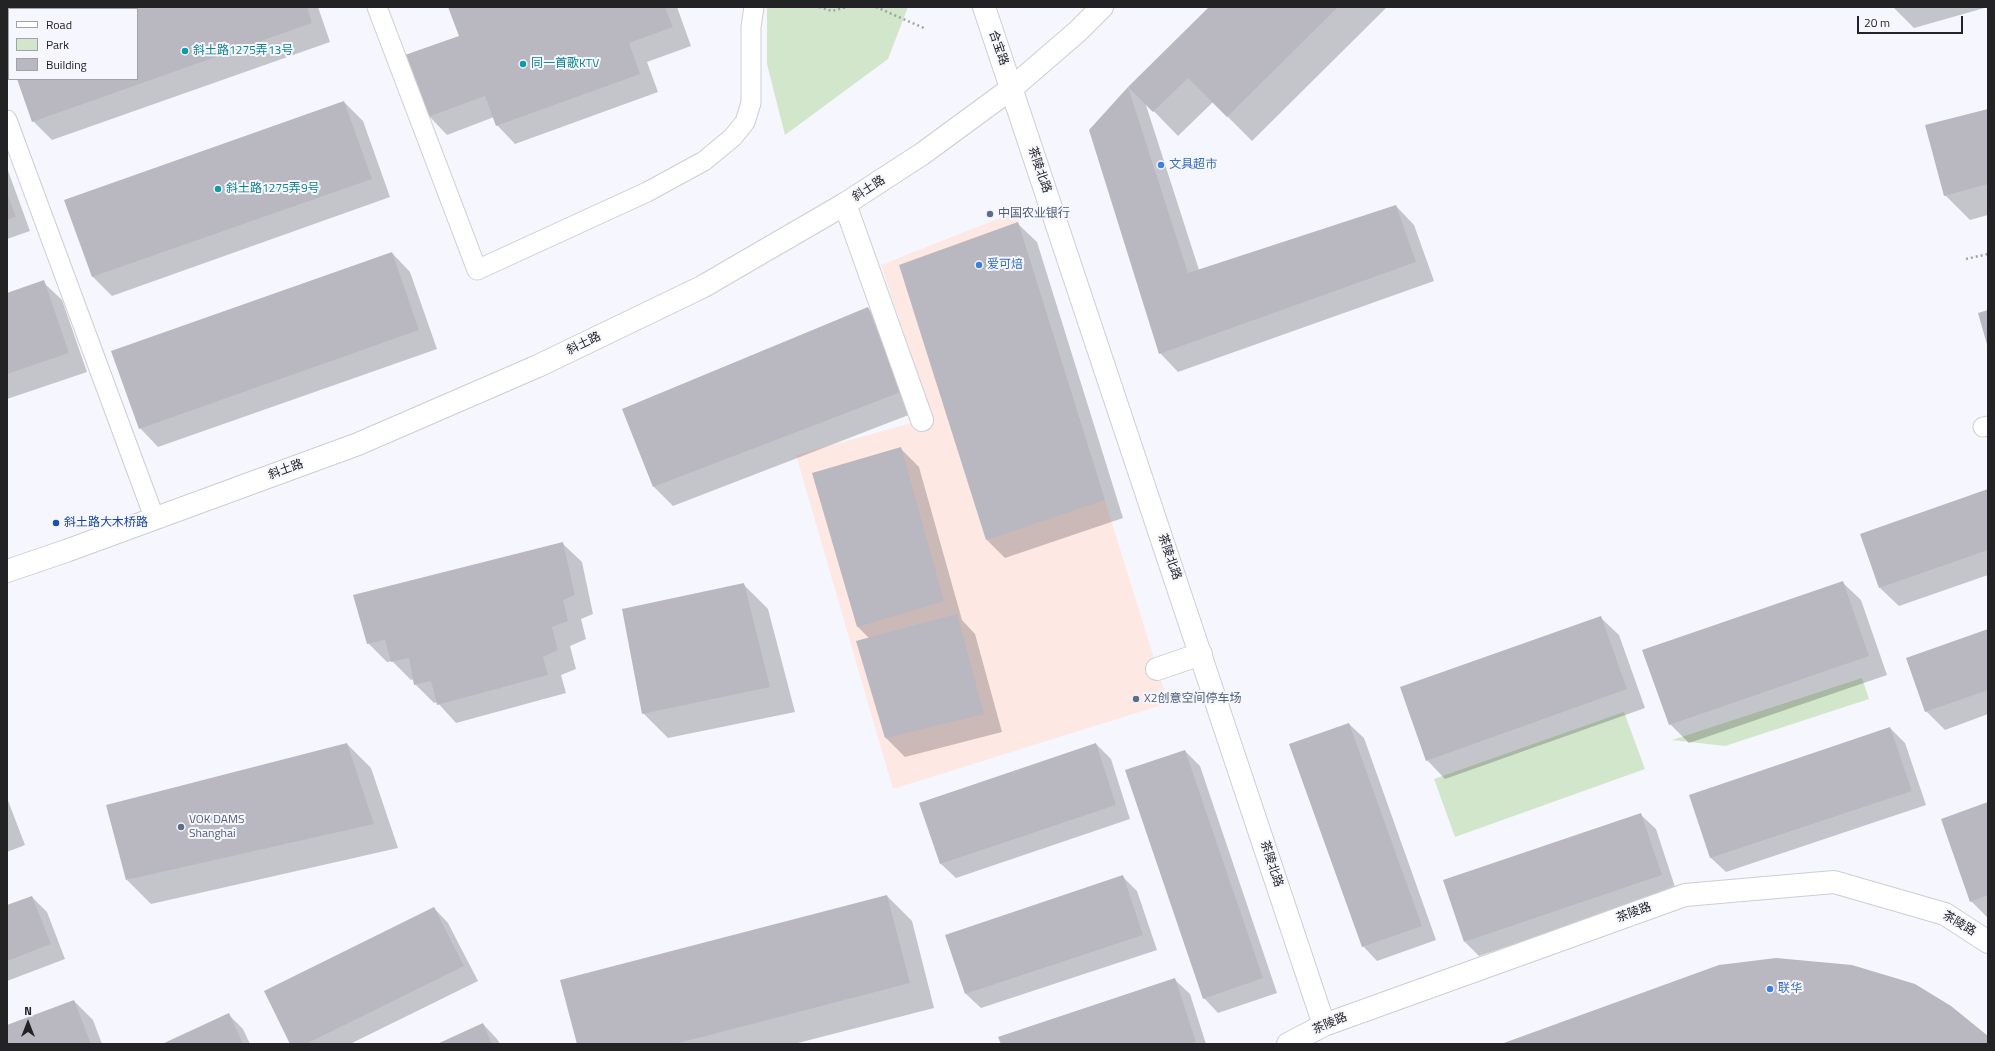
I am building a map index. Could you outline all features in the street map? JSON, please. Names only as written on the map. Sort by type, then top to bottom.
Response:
[{"type":"street","name":"合宝路","points":[[984,7],[1012,88]]},
{"type":"street","name":"斜土路","points":[[7,571],[66,551],[154,517],[358,444],[538,366],[702,287],[845,204],[922,154],[1012,88],[1078,31],[1102,7]]},
{"type":"street","name":"茶陵北路","points":[[1012,88],[1324,1025]]},
{"type":"street","points":[[845,204],[922,420]]},
{"type":"street","points":[[1157,669],[1201,654]]},
{"type":"street","name":"茶陵路","points":[[1288,1044],[1324,1025],[1685,895],[1834,882],[1945,914],[1988,942]]},
{"type":"lane","points":[[377,7],[477,270],[647,192],[704,161],[733,137],[745,122],[751,102],[751,27],[754,7]]},
{"type":"lane","points":[[7,120],[154,517]]},
{"type":"path","points":[[819,7],[832,11],[847,7]]},
{"type":"path","points":[[876,7],[924,28]]},
{"type":"path","points":[[1966,259],[1988,254]]},
{"type":"shaded area","points":[[1015,212],[1168,703],[893,789],[796,455],[922,420],[930,413],[881,265]]},
{"type":"green space","points":[[767,7],[908,7],[888,59],[785,135],[767,64]]},
{"type":"green space","points":[[1862,678],[1869,699],[1725,746],[1672,740]]},
{"type":"green space","points":[[1624,712],[1645,769],[1455,837],[1434,779]]},
{"type":"building","name":"斜土路1275弄13号","points":[[307,7],[312,23],[32,122],[17,80],[138,80],[138,8],[106,8]]},
{"type":"building","name":"同一首歌KTV","points":[[448,7],[665,7],[673,27],[629,43],[640,74],[496,126],[485,96],[428,117],[405,55],[459,36]]},
{"type":"building","points":[[1209,7],[1338,7],[1227,117],[1188,78],[1153,112],[1128,87]]},
{"type":"building","points":[[1128,87],[1188,273],[1396,205],[1416,262],[1159,354],[1089,130]]},
{"type":"building","name":"斜土路1275弄9号","points":[[344,101],[372,179],[92,277],[64,200]]},
{"type":"building","points":[[1988,109],[1988,184],[1944,196],[1925,125]]},
{"type":"building","points":[[7,193],[16,217],[7,220]]},
{"type":"building","points":[[1018,222],[1105,500],[986,540],[899,265]]},
{"type":"building","points":[[392,252],[419,330],[139,429],[111,351]]},
{"type":"building","points":[[44,280],[69,353],[7,374],[7,293]]},
{"type":"building","points":[[868,307],[901,392],[653,487],[622,409]]},
{"type":"building","points":[[1988,310],[1988,348],[1978,313]]},
{"type":"building","points":[[901,447],[944,601],[857,627],[812,473]]},
{"type":"building","points":[[1988,489],[1988,550],[1879,588],[1860,534]]},
{"type":"building","points":[[563,542],[575,595],[563,600],[568,621],[552,627],[558,650],[543,657],[548,675],[437,705],[431,681],[414,685],[409,658],[391,662],[385,640],[367,644],[353,595]]},
{"type":"building","points":[[1843,581],[1869,656],[1669,725],[1642,650]]},
{"type":"building","points":[[744,583],[770,687],[642,714],[622,609]]},
{"type":"building","points":[[957,614],[984,714],[885,738],[856,641]]},
{"type":"building","points":[[1601,616],[1627,689],[1426,761],[1400,687]]},
{"type":"building","points":[[1988,629],[1988,690],[1925,712],[1906,658]]},
{"type":"building","points":[[1349,723],[1422,926],[1362,947],[1289,744]]},
{"type":"building","points":[[1890,727],[1912,791],[1710,858],[1689,795]]},
{"type":"building","points":[[347,743],[374,824],[126,880],[106,805]]},
{"type":"building","points":[[1096,743],[1116,805],[940,864],[919,803]]},
{"type":"building","points":[[1185,750],[1263,978],[1203,999],[1125,770]]},
{"type":"building","points":[[1988,802],[1988,895],[1970,902],[1941,819]]},
{"type":"building","points":[[1641,813],[1662,875],[1464,942],[1443,880]]},
{"type":"building","points":[[1123,875],[1143,935],[965,994],[945,935]]},
{"type":"building","points":[[887,895],[910,983],[675,1044],[577,1044],[560,980]]},
{"type":"building","points":[[32,896],[51,944],[7,961],[7,905]]},
{"type":"building","points":[[434,907],[464,966],[306,1044],[290,1044],[264,991]]},
{"type":"building","points":[[1776,958],[1852,965],[1915,984],[1951,1006],[1988,1036],[1988,1044],[1501,1044],[1719,965]]},
{"type":"building","points":[[1175,978],[1196,1042],[1188,1044],[1001,1044],[998,1037]]},
{"type":"building","points":[[74,1000],[91,1044],[7,1044],[7,1025]]},
{"type":"building","points":[[229,1013],[243,1044],[162,1044]]},
{"type":"building","points":[[483,1023],[492,1044],[437,1044]]},
{"type":"place","name":"斜土路1275弄13号","points":[[185,51]]},
{"type":"place","name":"同一首歌KTV","points":[[523,64]]},
{"type":"place","name":"文具超市","points":[[1161,165]]},
{"type":"place","name":"斜土路1275弄9号","points":[[218,189]]},
{"type":"place","name":"中国农业银行","points":[[990,214]]},
{"type":"place","name":"爱可焙","points":[[979,265]]},
{"type":"place","name":"斜土路大木桥路","points":[[56,523]]},
{"type":"place","name":"X2创意空间停车场","points":[[1136,699]]},
{"type":"place","name":"VOK DAMS Shanghai","points":[[181,827]]},
{"type":"place","name":"联华","points":[[1770,989]]}]
